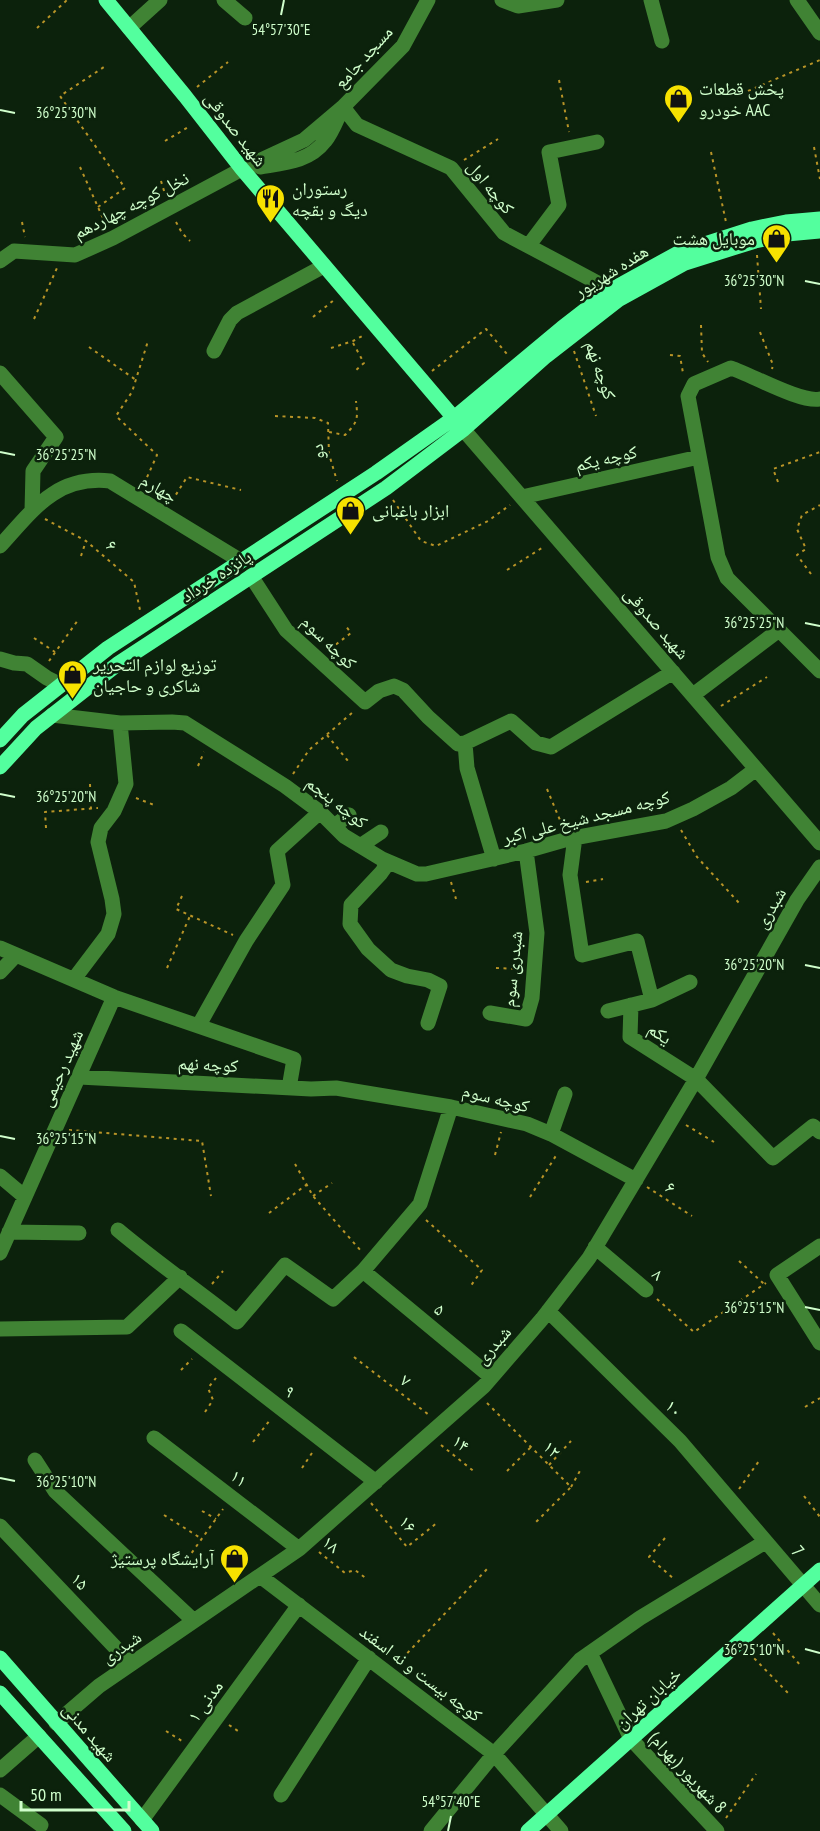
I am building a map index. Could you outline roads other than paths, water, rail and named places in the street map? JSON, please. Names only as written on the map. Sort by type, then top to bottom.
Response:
[{"type":"main road","name":"شهید صدوقی","points":[[106,0],[242,169],[459,424]]},
{"type":"main road","name":"هفده شهریور","points":[[459,424],[517,366],[611,290],[680,252],[729,236],[786,222],[820,219]]},
{"type":"main road","name":"هفده شهریور","points":[[459,424],[618,300],[685,263],[756,241],[788,234],[820,231]]},
{"type":"main road","name":"پانزده خرداد","points":[[0,767],[36,728],[119,663],[386,488],[459,424]]},
{"type":"main road","name":"پانزده خرداد","points":[[0,740],[23,715],[108,648],[344,494],[459,424]]},
{"type":"main road","points":[[242,561],[252,576]]},
{"type":"main road","name":"خیابان تهران","points":[[528,1831],[820,1570]]},
{"type":"main road","name":"شهید مدنی","points":[[0,1658],[147,1826]]},
{"type":"main road","points":[[0,1693],[124,1831]]},
{"type":"main road","points":[[39,1736],[56,1722]]},
{"type":"street","points":[[129,28],[160,0]]},
{"type":"street","points":[[224,0],[245,18]]},
{"type":"street","name":"مسجد جامع","points":[[242,169],[295,162],[311,154],[325,141],[343,107],[403,46],[428,0]]},
{"type":"street","points":[[502,0],[518,6],[557,0]]},
{"type":"street","points":[[797,0],[820,33]]},
{"type":"street","points":[[656,1],[662,41]]},
{"type":"street","name":"کوچه اول","points":[[343,107],[357,125],[451,168],[504,233],[611,290]]},
{"type":"street","points":[[529,245],[559,205],[549,152],[597,142]]},
{"type":"street","name":"نخل کوچه چهاردهم","points":[[0,261],[14,251],[75,255],[113,238],[242,169]]},
{"type":"street","points":[[214,351],[230,320],[237,313],[324,266]]},
{"type":"street","points":[[820,399],[814,400],[782,390],[731,368],[694,384],[687,396],[718,557],[727,578],[820,671]]},
{"type":"street","points":[[0,373],[56,437],[33,471],[32,512]]},
{"type":"street","name":"شهید صدوقی","points":[[459,424],[820,843]]},
{"type":"street","name":"کوچه یکم","points":[[522,497],[699,457]]},
{"type":"street","name":"چهارم","points":[[0,545],[42,500],[70,484],[99,480],[110,481],[242,561]]},
{"type":"street","name":"کوچه سوم","points":[[252,576],[286,630],[365,702],[379,691],[394,686],[403,690],[458,744],[465,743]]},
{"type":"street","points":[[693,695],[779,630]]},
{"type":"street","points":[[0,659],[27,664],[61,685]]},
{"type":"street","points":[[494,859],[467,768],[465,743],[512,721],[536,743],[551,747],[673,672]]},
{"type":"street","name":"کوچه پنجم","points":[[52,715],[120,723],[185,723],[285,786],[320,812],[344,836],[382,859]]},
{"type":"street","points":[[74,979],[108,934],[114,914],[98,842],[101,828],[119,800],[126,784],[120,723]]},
{"type":"street","name":"کوچه مسجد شیخ علی اکبر","points":[[382,859],[417,874],[426,874],[447,871],[571,838],[666,821],[730,788],[756,769]]},
{"type":"street","points":[[199,1025],[246,941],[283,885],[277,851],[320,812]]},
{"type":"street","points":[[334,826],[349,814]]},
{"type":"street","points":[[360,846],[381,831]]},
{"type":"street","points":[[571,838],[570,875],[582,955],[636,941],[652,1000]]},
{"type":"street","name":"شبدری سوم","points":[[490,1013],[526,1019],[532,998],[537,933],[526,851]]},
{"type":"street","points":[[382,859],[386,866],[351,905],[350,924],[368,949],[391,970],[428,980],[440,986],[428,1023]]},
{"type":"street","name":"شبدری","points":[[56,1722],[99,1686],[303,1546],[476,1393],[491,1377],[548,1311],[595,1247],[696,1079],[797,900],[820,867]]},
{"type":"street","points":[[0,948],[114,997],[294,1059],[289,1088]]},
{"type":"street","points":[[0,972],[16,955]]},
{"type":"street","points":[[608,1011],[652,1000],[690,982]]},
{"type":"street","name":"شهید رحیمی","points":[[0,1253],[114,997]]},
{"type":"street","name":"یکم","points":[[631,1005],[630,1037],[696,1079]]},
{"type":"street","name":"کوچه نهم","points":[[79,1077],[289,1088],[336,1088]]},
{"type":"street","points":[[696,1079],[773,1158],[813,1126],[820,1132]]},
{"type":"street","name":"کوچه سوم","points":[[336,1088],[451,1107],[527,1124],[558,1137],[636,1180]]},
{"type":"street","points":[[558,1137],[565,1094]]},
{"type":"street","points":[[118,1230],[237,1322],[285,1265],[333,1299],[367,1266],[420,1204],[451,1107]]},
{"type":"street","points":[[0,1176],[25,1197]]},
{"type":"street","points":[[9,1232],[80,1233]]},
{"type":"street","points":[[820,1246],[777,1275],[820,1343]]},
{"type":"street","name":"۸","points":[[595,1247],[646,1290]]},
{"type":"street","name":"۵","points":[[367,1266],[491,1377]]},
{"type":"street","points":[[0,1329],[127,1327],[180,1277]]},
{"type":"street","name":"۱۰","points":[[548,1311],[680,1441],[765,1542]]},
{"type":"street","name":"۹","points":[[181,1331],[375,1482]]},
{"type":"street","name":"۱۱","points":[[154,1438],[232,1498],[303,1546]]},
{"type":"street","points":[[35,1460],[55,1491],[194,1621]]},
{"type":"street","name":"۱۵","points":[[0,1526],[131,1664]]},
{"type":"street","points":[[431,1831],[494,1754],[580,1660],[640,1618],[765,1542]]},
{"type":"street","name":"7","points":[[765,1542],[820,1605]]},
{"type":"street","name":"کوچه بیست و نه اسفند","points":[[260,1576],[494,1754],[561,1831]]},
{"type":"street","name":"مدنی ۱","points":[[147,1826],[195,1749],[299,1605]]},
{"type":"street","name":"(بهرام) 8 شهریور","points":[[590,1653],[631,1739],[717,1831]]},
{"type":"street","points":[[281,1795],[369,1658]]},
{"type":"street","points":[[1,1769],[39,1736]]},
{"type":"street","points":[[0,1795],[41,1826]]},
{"type":"place","name":"پخش قطعات خودرو AAC","points":[[678,124]]},
{"type":"place","name":"رستوران دیگ و بقچه","points":[[271,224]]},
{"type":"place","name":"موبایل هشت","points":[[776,264]]},
{"type":"place","name":"ابزار باغبانی","points":[[351,536]]},
{"type":"place","name":"توزیع لوازم التحریر شاکری و حاجیان","points":[[72,700]]},
{"type":"place","name":"آرایشگاه پرستیژ","points":[[235,1584]]}]
